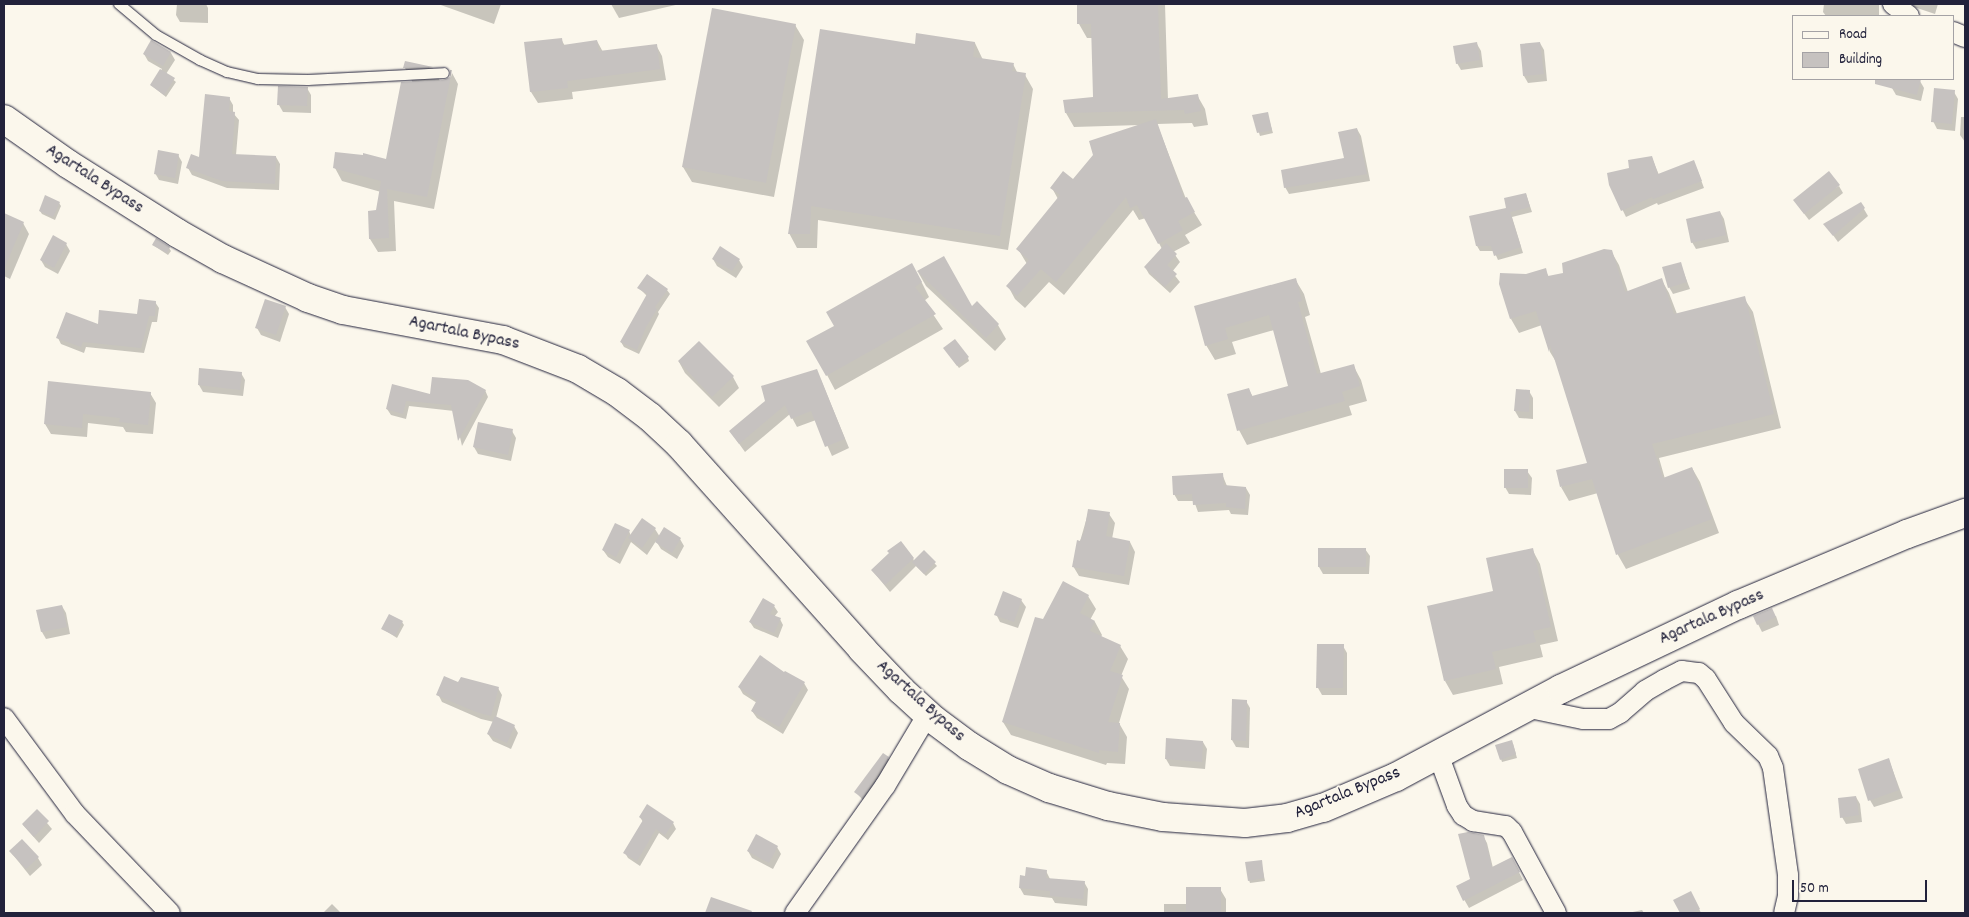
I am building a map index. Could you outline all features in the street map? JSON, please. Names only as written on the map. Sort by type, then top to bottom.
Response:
[{"type":"highway","name":"Agartala Bypass","points":[[4,119],[132,206],[223,258],[268,280],[343,310],[503,340],[578,369],[617,392],[650,417],[679,444],[862,649],[928,714],[970,746],[1008,770],[1049,788],[1126,810],[1163,817],[1246,823],[1287,818],[1323,808],[1396,777],[1525,707],[1738,606],[1907,534],[1965,513]]},
{"type":"street","points":[[1892,4],[1908,15]]},
{"type":"street","points":[[1525,707],[1583,719],[1609,719],[1620,713],[1645,691],[1664,680],[1682,672],[1699,673],[1706,679],[1734,723],[1768,756],[1773,768],[1788,875],[1788,896],[1784,913]]},
{"type":"street","points":[[795,913],[885,786],[928,714]]},
{"type":"street","points":[[4,718],[75,814],[170,913]]},
{"type":"street","points":[[1438,754],[1457,806],[1463,815],[1473,821],[1506,826],[1512,832],[1556,913]]},
{"type":"lane","points":[[119,4],[156,35],[200,60],[227,72],[258,79],[308,80],[444,73]]},
{"type":"building","points":[[1077,4],[1158,4],[1161,99],[1198,94],[1201,111],[1185,114],[1184,110],[1065,113],[1063,100],[1093,97],[1091,24],[1077,24]]},
{"type":"building","points":[[712,8],[796,24],[766,183],[682,167]]},
{"type":"building","points":[[820,29],[915,44],[916,33],[975,42],[973,57],[1014,63],[1012,71],[1026,73],[1000,236],[811,206],[810,234],[788,234]]},
{"type":"building","points":[[562,38],[563,45],[597,40],[599,51],[657,44],[660,69],[567,81],[568,88],[530,92],[524,42]]},
{"type":"building","points":[[151,40],[171,52],[163,66],[143,54]]},
{"type":"building","points":[[1477,42],[1480,60],[1456,64],[1453,46]]},
{"type":"building","points":[[1540,42],[1544,74],[1523,76],[1520,44]]},
{"type":"building","points":[[405,61],[433,67],[403,68]]},
{"type":"building","points":[[160,69],[175,78],[164,95],[150,85]]},
{"type":"building","points":[[450,70],[452,70],[427,197],[387,189],[389,238],[369,239],[368,211],[376,210],[381,181],[333,168],[335,152],[363,155],[363,153],[386,159],[401,82],[445,80],[450,77]]},
{"type":"building","points":[[1875,80],[1921,80],[1917,95],[1875,84]]},
{"type":"building","points":[[278,86],[308,87],[307,106],[277,105]]},
{"type":"building","points":[[1934,88],[1955,90],[1952,124],[1931,122]]},
{"type":"building","points":[[205,94],[230,97],[229,111],[235,112],[232,154],[276,156],[275,184],[222,181],[186,168],[191,154],[199,157]]},
{"type":"building","points":[[1268,112],[1272,130],[1257,133],[1252,115]]},
{"type":"building","points":[[1156,119],[1184,198],[1187,197],[1195,212],[1178,221],[1183,230],[1158,244],[1137,205],[1130,208],[1126,197],[1056,282],[1041,269],[1017,296],[1006,286],[1029,260],[1016,249],[1060,195],[1050,188],[1063,171],[1073,179],[1093,155],[1089,141]]},
{"type":"building","points":[[1357,128],[1367,174],[1284,188],[1281,170],[1344,158],[1338,132]]},
{"type":"building","points":[[158,150],[179,154],[175,178],[154,174]]},
{"type":"building","points":[[1652,156],[1658,174],[1694,160],[1702,181],[1653,199],[1652,197],[1621,211],[1609,185],[1607,173],[1629,168],[1628,160]]},
{"type":"building","points":[[1829,171],[1840,185],[1804,214],[1793,200]]},
{"type":"building","points":[[1526,193],[1530,207],[1510,212],[1521,247],[1494,256],[1491,246],[1476,246],[1469,216],[1506,208],[1504,198]]},
{"type":"building","points":[[45,195],[60,202],[53,217],[39,211]]},
{"type":"building","points":[[1861,202],[1865,208],[1833,236],[1823,224]]},
{"type":"building","points":[[1720,211],[1726,235],[1691,243],[1686,219]]},
{"type":"building","points":[[4,213],[24,222],[4,269]]},
{"type":"building","points":[[53,235],[67,243],[54,268],[40,260]]},
{"type":"building","points":[[156,238],[170,247],[167,253],[152,245]]},
{"type":"building","points":[[1166,243],[1177,254],[1167,265],[1177,274],[1165,287],[1144,267]]},
{"type":"building","points":[[720,246],[740,259],[732,271],[712,259]]},
{"type":"building","points":[[1604,249],[1612,250],[1625,292],[1662,278],[1674,314],[1745,296],[1774,414],[1652,444],[1663,478],[1692,467],[1712,519],[1616,555],[1592,479],[1560,487],[1556,470],[1587,463],[1550,345],[1549,352],[1536,311],[1510,319],[1499,284],[1500,273],[1526,274],[1546,268],[1548,276],[1563,273],[1562,263]]},
{"type":"building","points":[[944,256],[972,306],[977,301],[999,324],[986,338],[917,271]]},
{"type":"building","points":[[1681,262],[1687,282],[1668,288],[1662,267]]},
{"type":"building","points":[[912,263],[922,282],[915,287],[936,314],[826,376],[806,341],[834,326],[826,312]]},
{"type":"building","points":[[647,274],[668,289],[655,307],[657,309],[646,327],[637,350],[620,342],[647,294],[637,288]]},
{"type":"building","points":[[1296,278],[1302,301],[1298,302],[1317,374],[1354,364],[1360,386],[1342,392],[1345,401],[1237,431],[1227,394],[1249,388],[1252,396],[1288,386],[1269,315],[1225,328],[1228,339],[1205,346],[1194,306]]},
{"type":"building","points":[[139,299],[156,301],[155,316],[149,316],[141,348],[83,342],[81,347],[56,338],[66,312],[98,324],[99,310],[137,314]]},
{"type":"building","points":[[265,299],[286,306],[276,335],[255,328]]},
{"type":"building","points":[[955,339],[969,357],[957,366],[943,348]]},
{"type":"building","points":[[699,341],[734,376],[712,397],[678,361]]},
{"type":"building","points":[[199,368],[242,372],[240,390],[198,385]]},
{"type":"building","points":[[817,369],[845,439],[825,447],[811,411],[791,419],[785,405],[739,444],[729,431],[765,401],[761,386]]},
{"type":"building","points":[[432,377],[468,380],[486,390],[458,441],[451,405],[406,401],[403,414],[386,409],[392,384],[430,394]]},
{"type":"building","points":[[48,381],[151,392],[148,425],[119,422],[120,418],[83,414],[82,428],[44,424]]},
{"type":"building","points":[[1516,389],[1530,390],[1529,412],[1514,411]]},
{"type":"building","points":[[478,422],[513,429],[508,455],[473,447]]},
{"type":"building","points":[[1504,469],[1528,469],[1528,488],[1504,488]]},
{"type":"building","points":[[1223,473],[1224,485],[1246,487],[1245,509],[1226,507],[1226,503],[1193,505],[1192,494],[1173,495],[1172,476]]},
{"type":"building","points":[[1088,509],[1110,512],[1106,536],[1130,541],[1124,576],[1072,567],[1077,540],[1080,541],[1084,532]]},
{"type":"building","points":[[642,518],[656,528],[642,548],[628,538]]},
{"type":"building","points":[[615,523],[630,530],[616,557],[602,550]]},
{"type":"building","points":[[664,527],[681,538],[672,553],[655,542]]},
{"type":"building","points":[[901,541],[914,558],[885,585],[871,570],[889,553],[887,551]]},
{"type":"building","points":[[1318,548],[1366,548],[1366,567],[1318,567]]},
{"type":"building","points":[[1533,548],[1551,627],[1533,631],[1536,642],[1492,652],[1496,669],[1444,681],[1427,606],[1493,591],[1486,558]]},
{"type":"building","points":[[924,550],[936,562],[924,574],[912,562]]},
{"type":"building","points":[[1063,581],[1089,595],[1080,613],[1095,621],[1090,631],[1121,645],[1110,671],[1123,675],[1108,722],[1120,723],[1118,752],[1099,750],[1099,753],[1002,722],[1035,617],[1043,619]]},
{"type":"building","points":[[1003,591],[1022,599],[1014,622],[994,615]]},
{"type":"building","points":[[763,598],[775,605],[770,614],[781,618],[774,633],[749,622]]},
{"type":"building","points":[[62,605],[67,627],[41,632],[36,610]]},
{"type":"building","points":[[1772,608],[1776,617],[1757,625],[1753,616]]},
{"type":"building","points":[[389,614],[403,621],[395,636],[381,629]]},
{"type":"building","points":[[1317,644],[1344,644],[1343,688],[1316,688]]},
{"type":"building","points":[[760,655],[784,672],[805,682],[779,727],[751,711],[757,700],[738,687]]},
{"type":"building","points":[[444,676],[458,682],[461,677],[499,687],[491,716],[476,712],[436,695]]},
{"type":"building","points":[[1232,699],[1247,700],[1246,741],[1231,740]]},
{"type":"building","points":[[495,716],[515,725],[507,743],[487,734]]},
{"type":"building","points":[[1166,738],[1203,741],[1202,762],[1165,759]]},
{"type":"building","points":[[1512,740],[1516,754],[1500,760],[1495,745]]},
{"type":"building","points":[[883,753],[889,757],[862,798],[854,792]]},
{"type":"building","points":[[1889,758],[1899,790],[1868,801],[1858,769]]},
{"type":"building","points":[[1856,796],[1859,815],[1840,818],[1838,798]]},
{"type":"building","points":[[647,804],[674,822],[665,835],[656,829],[637,861],[623,853],[643,820],[639,817]]},
{"type":"building","points":[[37,809],[49,821],[34,837],[22,824]]},
{"type":"building","points":[[1468,832],[1484,835],[1492,867],[1512,857],[1520,872],[1463,901],[1456,886],[1470,879],[1458,834]]},
{"type":"building","points":[[756,834],[778,846],[769,863],[747,851]]},
{"type":"building","points":[[22,839],[39,857],[26,869],[9,851]]},
{"type":"building","points":[[1262,860],[1264,878],[1248,881],[1245,862]]},
{"type":"building","points":[[1026,867],[1047,870],[1046,878],[1085,881],[1083,899],[1050,896],[1050,891],[1019,888],[1020,875],[1025,876]]},
{"type":"building","points":[[1186,887],[1221,887],[1221,913],[1186,913]]},
{"type":"building","points":[[1691,891],[1700,909],[1691,913],[1680,913],[1673,900]]},
{"type":"building","points":[[711,897],[752,911],[751,913],[705,913]]}]
